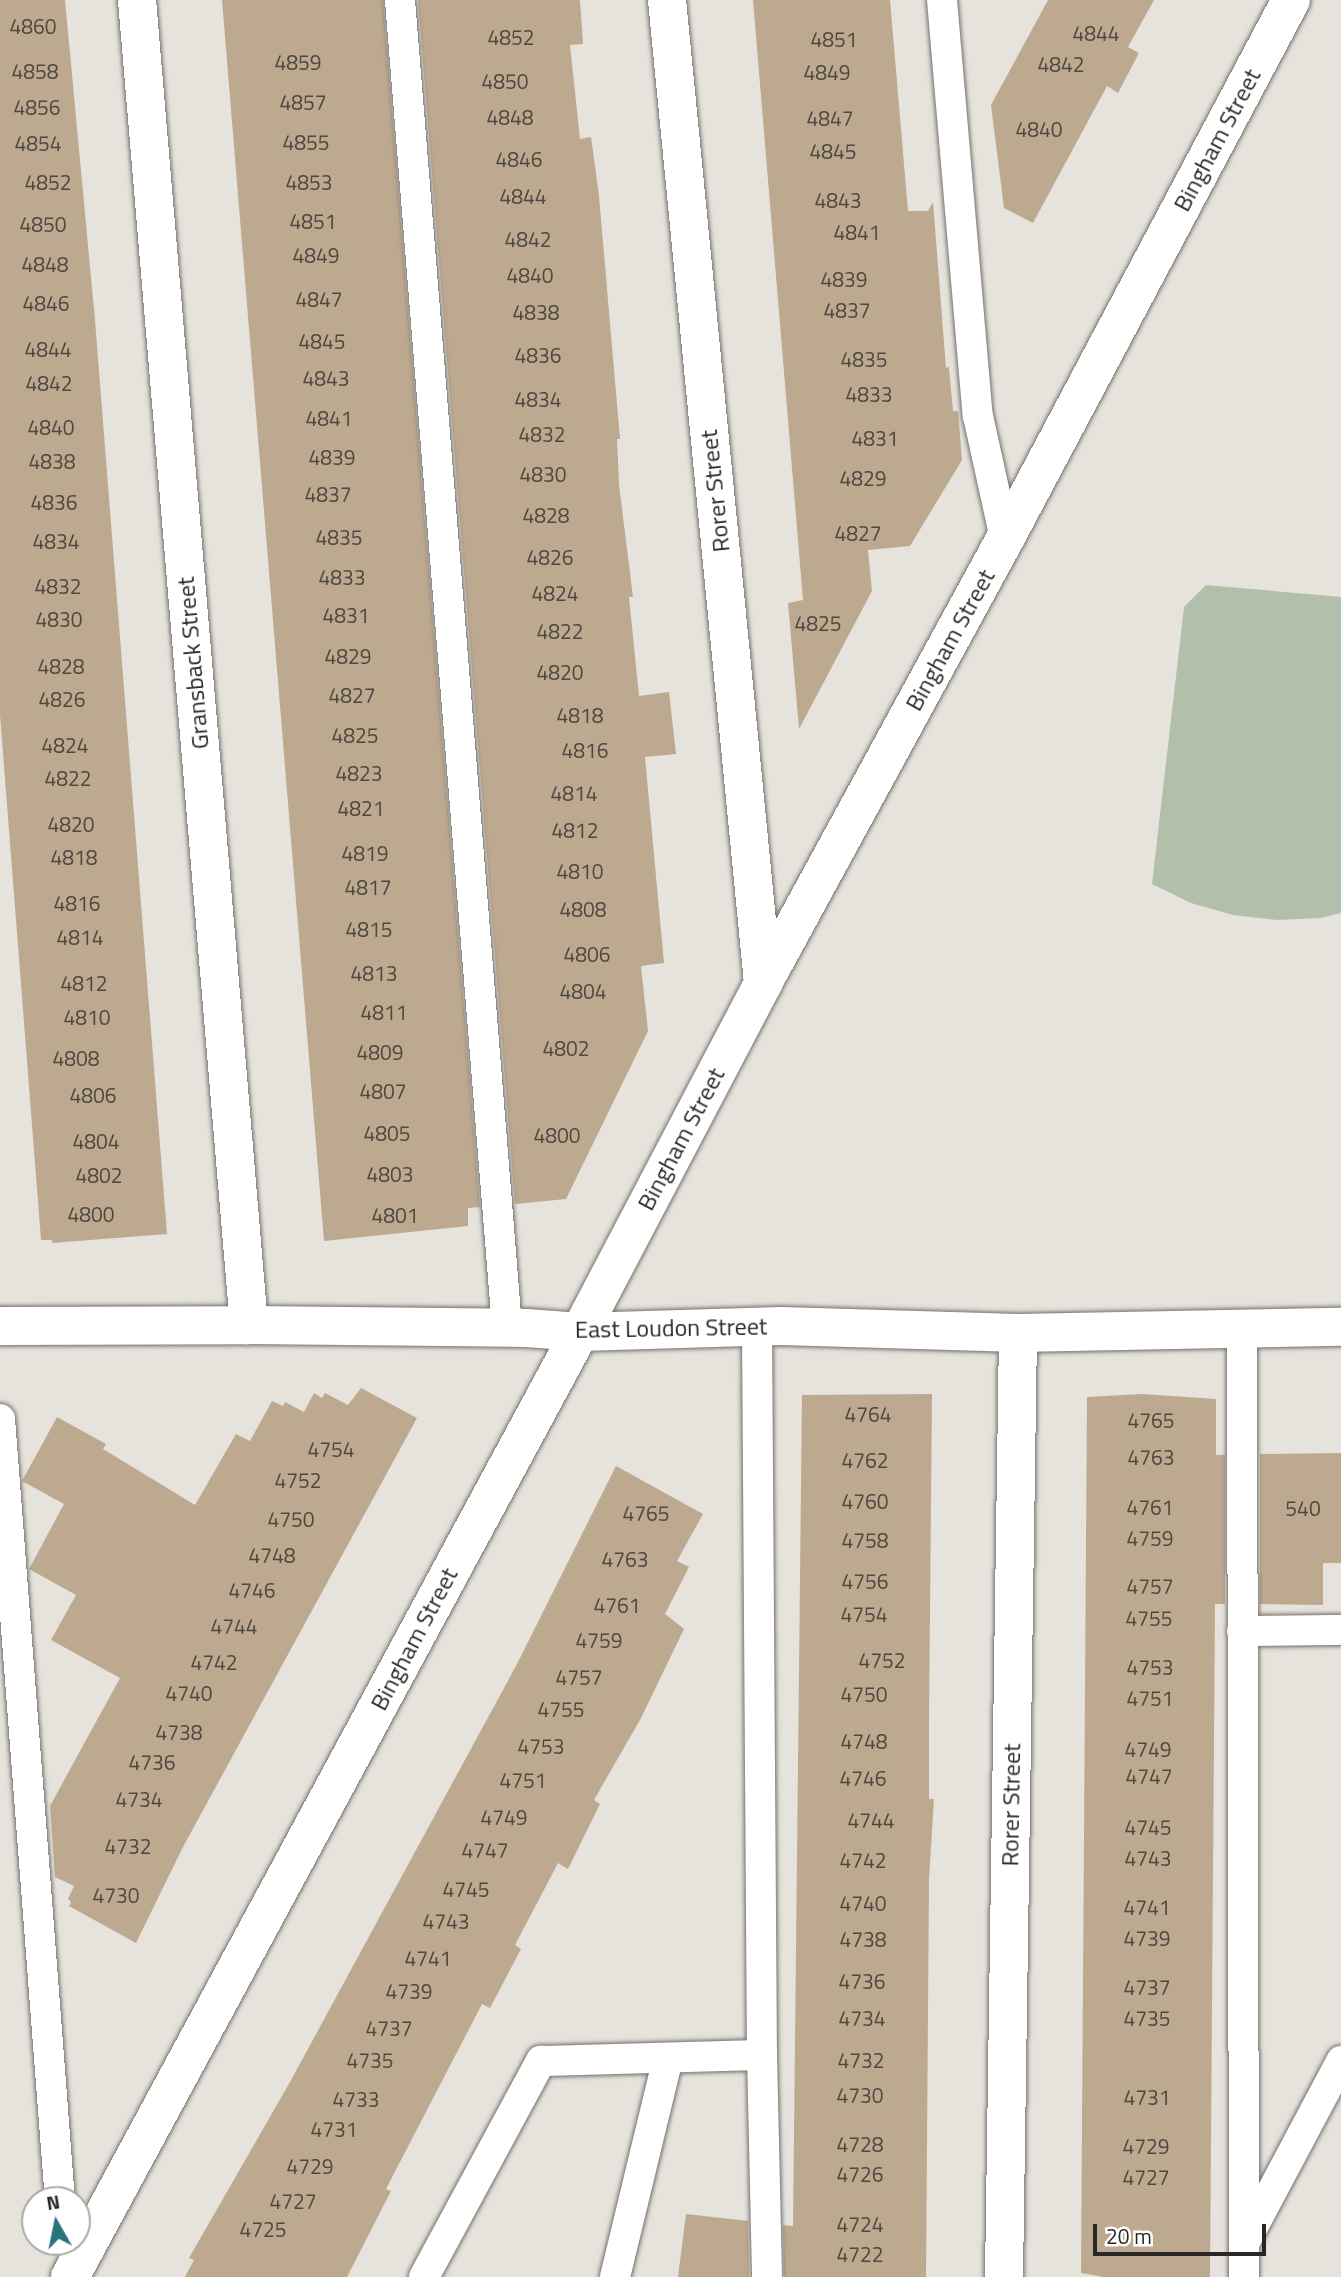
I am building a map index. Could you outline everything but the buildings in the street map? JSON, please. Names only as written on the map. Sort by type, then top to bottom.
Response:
[{"type":"street","name":"Gransback Street","points":[[137,0],[249,1325]]},
{"type":"street","name":"Rorer Street","points":[[667,0],[763,983]]},
{"type":"street","name":"Bingham Street","points":[[68,2277],[580,1332],[763,983],[1005,539],[1291,0]]},
{"type":"street","name":"East Loudon Street","points":[[0,1326],[249,1325],[507,1328],[580,1332],[757,1327],[1018,1333],[1341,1327]]},
{"type":"street","name":"Rorer Street","points":[[1004,2277],[1018,1333]]},
{"type":"lane","points":[[400,0],[507,1328]]},
{"type":"lane","points":[[942,0],[978,416],[1005,539]]},
{"type":"lane","points":[[757,1327],[762,2055],[767,2277]]},
{"type":"lane","points":[[1242,1329],[1244,2277]]},
{"type":"lane","points":[[0,1419],[59,2186]]},
{"type":"lane","points":[[1242,1631],[1341,1630]]},
{"type":"lane","points":[[424,2277],[541,2061],[762,2055]]},
{"type":"lane","points":[[615,2277],[668,2058]]},
{"type":"lane","points":[[1244,2244],[1341,2061]]},
{"type":"lane","points":[[65,2256],[68,2277]]},
{"type":"green space","points":[[1206,585],[1341,597],[1341,913],[1321,918],[1277,920],[1233,915],[1191,903],[1152,884],[1184,607]]}]
